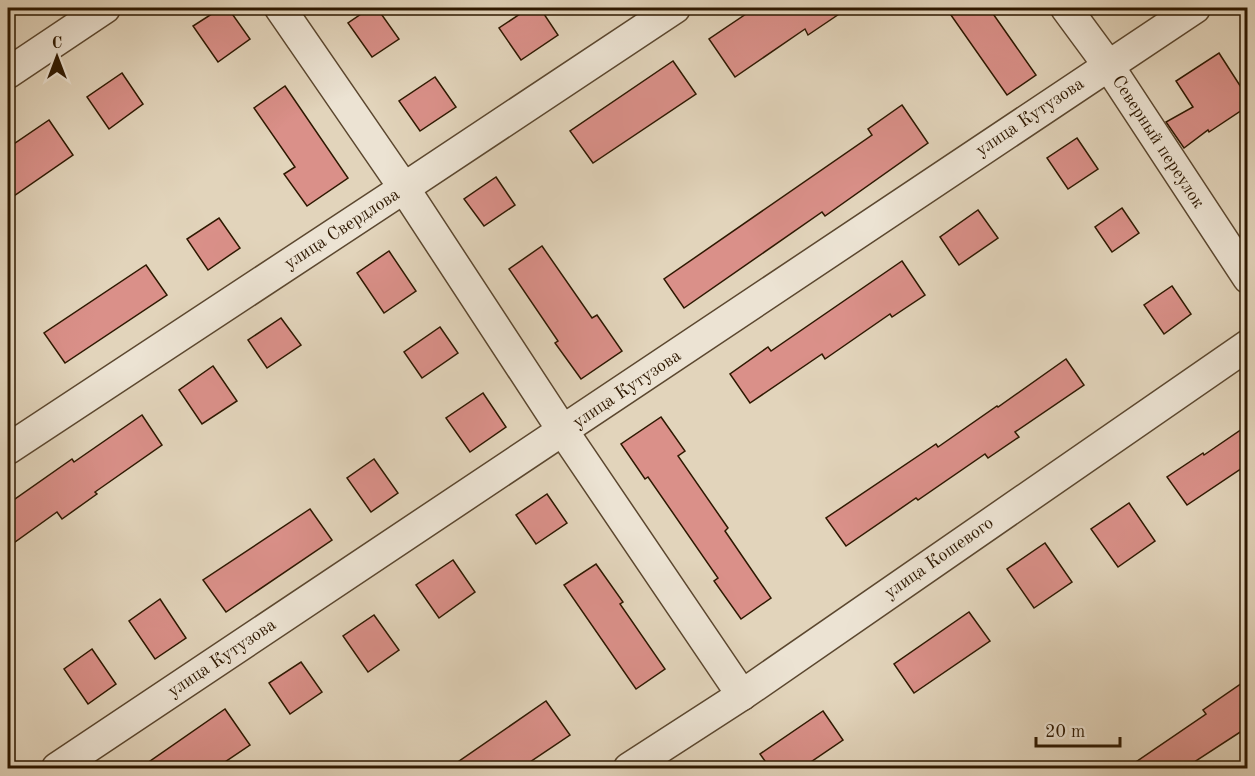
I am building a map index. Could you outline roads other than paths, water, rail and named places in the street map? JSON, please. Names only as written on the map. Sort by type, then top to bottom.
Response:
[{"type":"street","points":[[8,73],[105,8]]},
{"type":"street","points":[[280,8],[405,188],[563,431],[742,695]]},
{"type":"street","name":"улица Свердлова","points":[[8,449],[675,8]]},
{"type":"street","name":"Северный переулок","points":[[1066,8],[1108,65],[1248,278]]},
{"type":"street","name":"улица Кутузова","points":[[57,768],[1195,8]]},
{"type":"street","name":"улица Кошевого","points":[[629,768],[742,695],[1248,345]]}]
